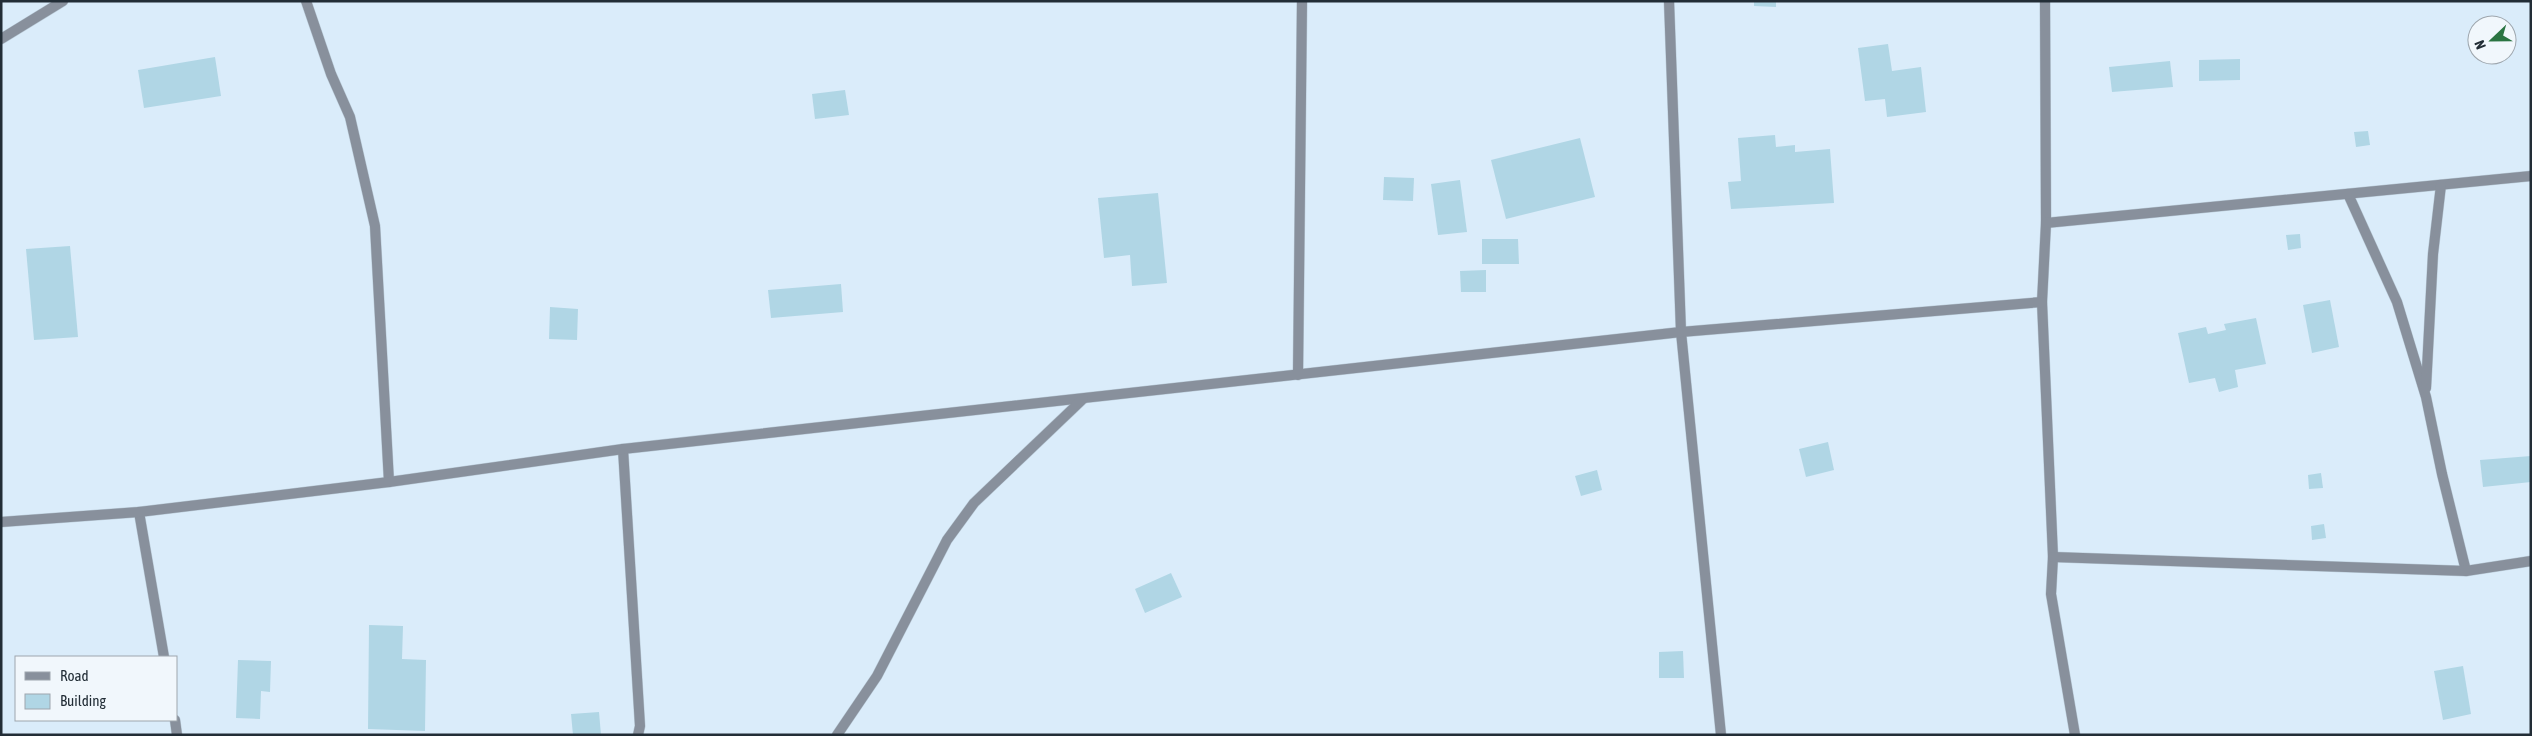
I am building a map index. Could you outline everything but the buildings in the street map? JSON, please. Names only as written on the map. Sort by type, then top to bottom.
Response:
[{"type":"street","points":[[1,39],[63,1]]},
{"type":"street","points":[[306,1],[331,74],[350,117],[375,226],[389,482]]},
{"type":"street","points":[[1298,375],[1302,1]]},
{"type":"street","points":[[1669,1],[1681,332],[1721,735]]},
{"type":"street","points":[[2045,1],[2046,223],[2042,302],[2053,557],[2051,594],[2075,735]]},
{"type":"street","points":[[2046,223],[2531,176]]},
{"type":"street","points":[[2426,397],[2433,254],[2441,185]]},
{"type":"street","points":[[2348,194],[2396,302],[2426,397],[2442,474],[2466,571]]},
{"type":"street","points":[[1,522],[139,512],[389,482],[622,449],[1681,332],[2042,302]]},
{"type":"street","points":[[837,735],[877,676],[947,540],[974,503],[1083,399]]},
{"type":"street","points":[[622,449],[640,726],[638,735]]},
{"type":"street","points":[[139,512],[164,656]]},
{"type":"street","points":[[2053,557],[2466,571],[2531,562]]},
{"type":"street","points":[[175,721],[177,735]]}]
